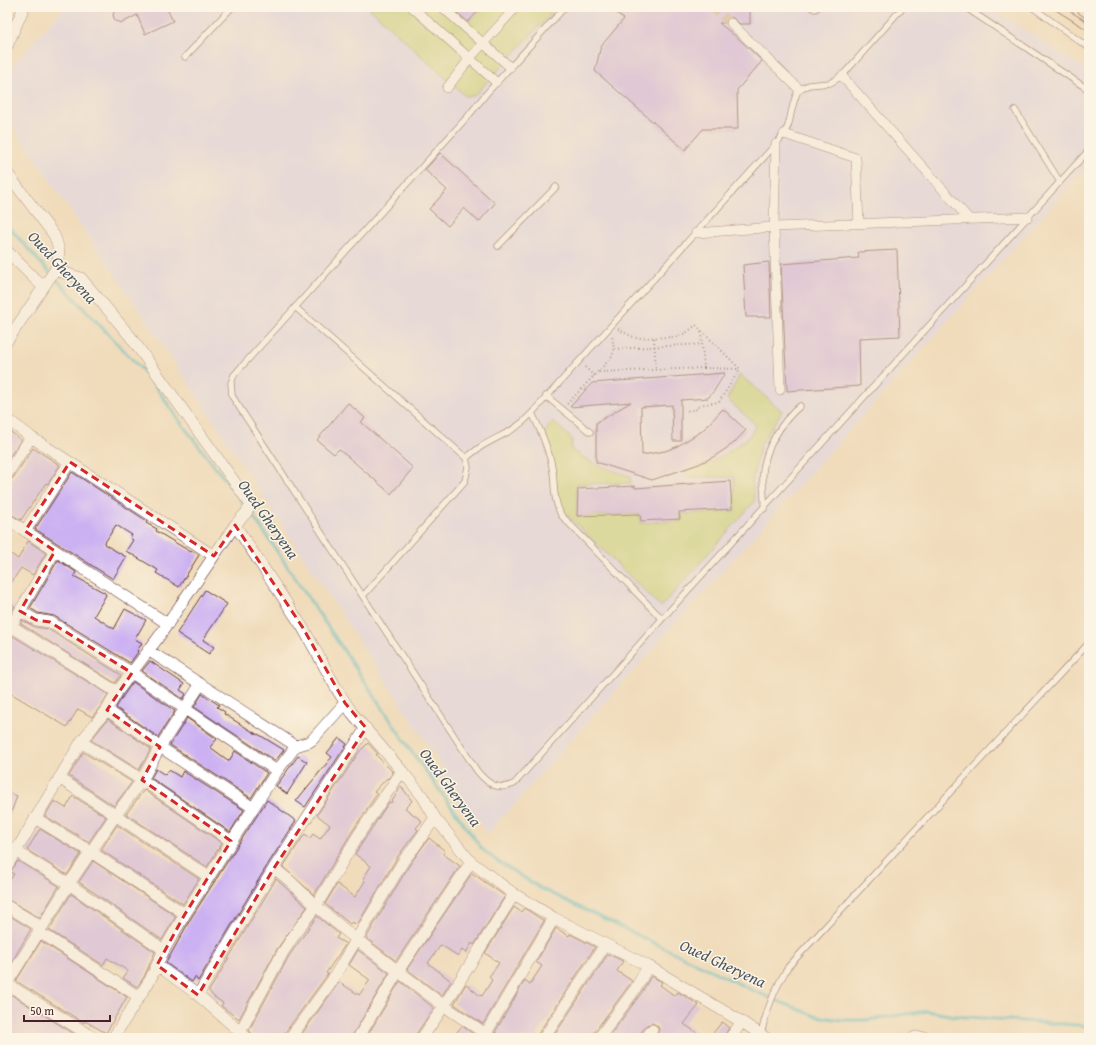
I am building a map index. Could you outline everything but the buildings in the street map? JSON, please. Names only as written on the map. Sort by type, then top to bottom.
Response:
[{"type":"main road","points":[[1085,7],[1089,10]]},
{"type":"street","points":[[7,46],[24,7]]},
{"type":"street","points":[[412,7],[496,82]]},
{"type":"street","points":[[442,7],[510,67]]},
{"type":"street","points":[[447,88],[470,58],[516,7]]},
{"type":"street","points":[[731,23],[799,89]]},
{"type":"street","points":[[842,76],[969,219]]},
{"type":"street","points":[[784,134],[856,158],[859,224]]},
{"type":"street","points":[[776,144],[774,227],[780,390]]},
{"type":"street","points":[[7,173],[54,235],[58,244],[60,256],[49,278],[7,341]]},
{"type":"street","points":[[696,233],[774,227],[1028,217]]},
{"type":"street","points":[[7,251],[49,278],[81,278],[130,336],[249,509],[235,525],[168,624],[117,692],[107,710],[81,742],[35,818],[11,849],[7,866]]},
{"type":"street","points":[[7,419],[32,437],[214,556]]},
{"type":"street","points":[[7,474],[32,437]]},
{"type":"street","points":[[25,531],[70,462]]},
{"type":"street","points":[[7,519],[168,624]]},
{"type":"street","points":[[235,525],[303,628],[352,713],[423,797],[434,818],[471,862],[514,894],[554,918],[648,966],[742,1022],[763,1037]]},
{"type":"street","points":[[54,551],[9,630],[117,692]]},
{"type":"street","points":[[20,611],[36,620],[50,622],[132,673],[277,771]]},
{"type":"street","points":[[148,650],[296,746]]},
{"type":"street","points":[[94,1038],[7,984],[69,884],[115,816],[142,780],[160,747],[200,685]]},
{"type":"street","points":[[113,1038],[150,980],[164,950],[185,914],[209,878],[252,807],[296,746],[312,740],[345,703]]},
{"type":"street","points":[[107,710],[160,747],[252,807]]},
{"type":"street","points":[[198,995],[274,868],[366,728]]},
{"type":"street","points":[[81,742],[142,780],[231,840]]},
{"type":"street","points":[[157,965],[198,995],[244,1035],[284,952],[299,928],[316,906],[359,834],[402,771]]},
{"type":"street","points":[[59,778],[209,878]]},
{"type":"street","points":[[35,818],[91,852],[185,914]]},
{"type":"street","points":[[290,1038],[331,982],[404,860],[434,818]]},
{"type":"street","points":[[11,849],[69,884],[164,950]]},
{"type":"street","points":[[358,1038],[398,971],[471,862]]},
{"type":"street","points":[[274,868],[357,940],[487,1037],[554,918]]},
{"type":"street","points":[[422,1038],[444,1006],[514,894]]},
{"type":"street","points":[[7,906],[139,997]]},
{"type":"street","points":[[544,1038],[605,944]]},
{"type":"street","points":[[599,1038],[636,988],[648,966]]},
{"type":"street","points":[[730,1038],[742,1022]]},
{"type":"street","points":[[913,1038],[929,1038]]},
{"type":"lane","points":[[185,57],[232,7]]},
{"type":"lane","points":[[566,7],[496,82],[464,120],[234,375],[231,383],[232,396],[362,596],[477,771],[485,780],[495,786],[506,788],[514,784],[662,619],[764,509],[1089,150]]},
{"type":"lane","points":[[811,7],[815,9],[818,7]]},
{"type":"lane","points":[[466,458],[481,447],[512,431],[523,422],[696,233],[784,134],[790,118],[793,102],[799,89],[809,85],[830,83],[842,76],[903,7]]},
{"type":"lane","points":[[965,7],[1089,90]]},
{"type":"lane","points":[[1032,7],[1089,48]]},
{"type":"lane","points":[[1015,110],[1060,182]]},
{"type":"lane","points":[[498,246],[556,187]]},
{"type":"lane","points":[[295,307],[466,458],[468,467],[465,481],[362,596]]},
{"type":"lane","points":[[546,396],[590,432]]},
{"type":"lane","points":[[764,509],[762,486],[763,469],[768,452],[776,436],[800,406]]},
{"type":"lane","points":[[532,413],[541,432],[549,456],[553,471],[554,497],[561,515],[662,619]]},
{"type":"lane","points":[[763,1037],[765,1014],[779,981],[788,967],[1089,643]]},
{"type":"path","points":[[562,410],[612,357],[614,349],[612,336],[619,329],[635,338],[676,337],[686,333],[696,325],[740,368]]},
{"type":"path","points":[[701,331],[704,368]]},
{"type":"path","points":[[654,338],[656,370]]},
{"type":"path","points":[[614,349],[702,344]]},
{"type":"path","points":[[598,372],[740,368]]},
{"type":"path","points":[[686,411],[698,409],[698,405],[719,402],[740,368]]},
{"type":"highlighted area","points":[[70,462],[214,556],[235,525],[303,628],[345,703],[366,728],[274,868],[198,995],[157,965],[185,914],[231,841],[142,780],[160,747],[107,710],[132,673],[50,622],[36,620],[20,611],[55,551],[25,531]]},
{"type":"shaded area","points":[[64,7],[990,7],[1089,71],[1089,164],[487,834],[164,346],[7,118],[7,72]]},
{"type":"green space","points":[[368,7],[450,7],[468,22],[482,7],[557,7],[476,94],[473,96],[465,96]]},
{"type":"green space","points":[[740,375],[782,411],[761,444],[752,483],[755,501],[661,607],[561,509],[554,488],[543,434],[553,421],[572,439],[571,450],[597,465],[630,476],[631,483],[576,484],[577,516],[640,514],[640,523],[681,521],[681,514],[735,511],[734,477],[688,477],[685,471],[711,462],[725,454],[749,437],[756,425],[727,399]]},
{"type":"waterway","name":"Oued Gheryena","points":[[7,225],[149,377],[178,419],[246,507]]},
{"type":"waterway","name":"Oued Gheryena","points":[[250,511],[412,752],[482,849],[497,861],[542,889],[756,992],[815,1016],[842,1020],[867,1020],[927,1011],[955,1016],[1089,1026]]},
{"type":"tunnel","points":[[712,7],[731,23]]},
{"type":"tram line","points":[[1051,7],[1089,31]]},
{"type":"tram line","points":[[1063,7],[1089,23]]}]
